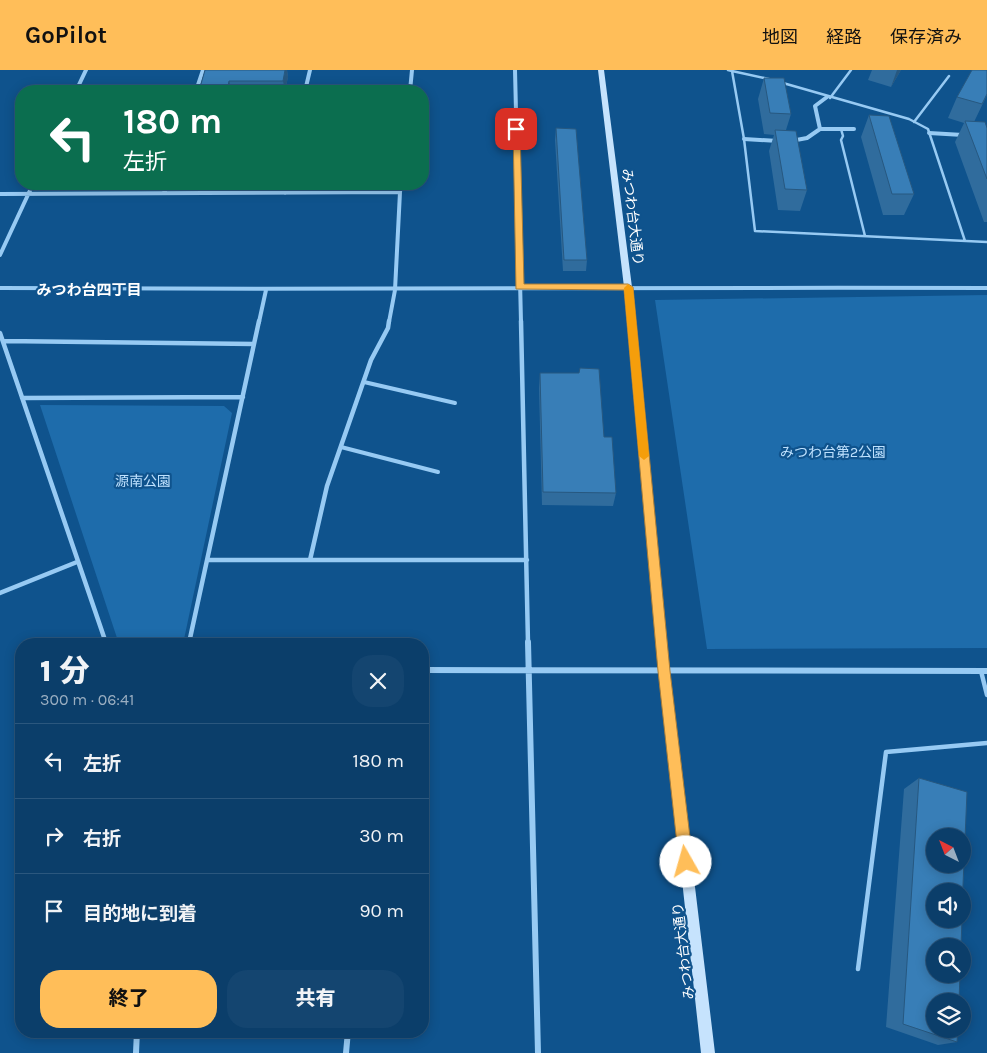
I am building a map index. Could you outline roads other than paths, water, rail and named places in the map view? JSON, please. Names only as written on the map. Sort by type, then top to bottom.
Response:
[{"type":"street","points":[[79,85],[86,70]]},
{"type":"street","points":[[198,85],[203,70]]},
{"type":"street","points":[[306,85],[310,70]]},
{"type":"street","points":[[411,85],[412,70]]},
{"type":"street","points":[[515,70],[538,1053]]},
{"type":"street","name":"みつわ台大通り","points":[[601,70],[628,287],[664,671],[708,1053]]},
{"type":"street","points":[[820,129],[814,106],[828,97]]},
{"type":"street","points":[[744,139],[792,141],[806,139],[816,134],[820,129]]},
{"type":"street","points":[[820,129],[854,129]]},
{"type":"street","points":[[929,133],[968,135]]},
{"type":"street","points":[[0,255],[30,190]]},
{"type":"street","points":[[0,194],[400,192],[396,290],[388,328],[371,360],[327,486],[310,560]]},
{"type":"street","points":[[0,288],[396,290],[520,287],[987,288]]},
{"type":"street","points":[[190,638],[266,290]]},
{"type":"street","points":[[0,333],[104,638]]},
{"type":"street","points":[[3,341],[254,344]]},
{"type":"street","points":[[22,398],[243,397]]},
{"type":"street","points":[[207,560],[527,560]]},
{"type":"street","points":[[0,593],[77,562]]},
{"type":"street","points":[[429,670],[984,671]]},
{"type":"street","points":[[136,1053],[137,1038]]},
{"type":"street","points":[[346,1053],[347,1038]]},
{"type":"lane","points":[[772,80],[731,70],[744,139],[755,231],[987,242]]},
{"type":"lane","points":[[754,75],[758,70]]},
{"type":"lane","points":[[828,97],[851,70]]},
{"type":"lane","points":[[914,122],[949,76]]},
{"type":"lane","points":[[781,83],[914,122],[928,129],[965,241]]},
{"type":"lane","points":[[841,130],[865,236]]},
{"type":"lane","points":[[364,382],[455,403]]},
{"type":"lane","points":[[341,447],[438,472]]},
{"type":"lane","points":[[984,671],[987,695]]},
{"type":"lane","points":[[858,969],[886,752],[987,743]]},
{"type":"district","name":"みつわ台四丁目","points":[[89,290]]},
{"type":"park label","name":"みつわ台第2公園","points":[[833,452]]},
{"type":"park label","name":"源南公園","points":[[143,481]]}]
